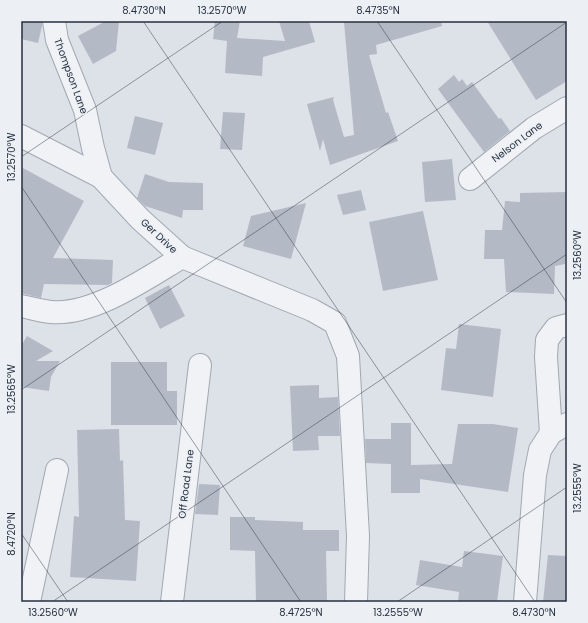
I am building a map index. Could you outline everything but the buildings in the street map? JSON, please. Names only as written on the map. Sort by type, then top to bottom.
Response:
[{"type":"street","name":"Thompson Lane","points":[[54,21],[57,40],[85,110],[92,148],[101,177]]},
{"type":"street","name":"Nelson Lane","points":[[470,179],[534,128],[567,108]]},
{"type":"street","name":"Ger Drive","points":[[21,136],[101,177],[140,218],[182,257],[312,310],[335,323],[348,356],[358,536],[356,602]]},
{"type":"street","points":[[21,306],[52,312],[82,309],[121,293],[182,257]]},
{"type":"street","points":[[525,602],[535,475],[540,450],[559,428],[546,357],[547,340],[556,328],[567,325]]},
{"type":"street","name":"Off Road Lane","points":[[172,602],[200,365]]},
{"type":"street","points":[[29,602],[57,470]]}]
